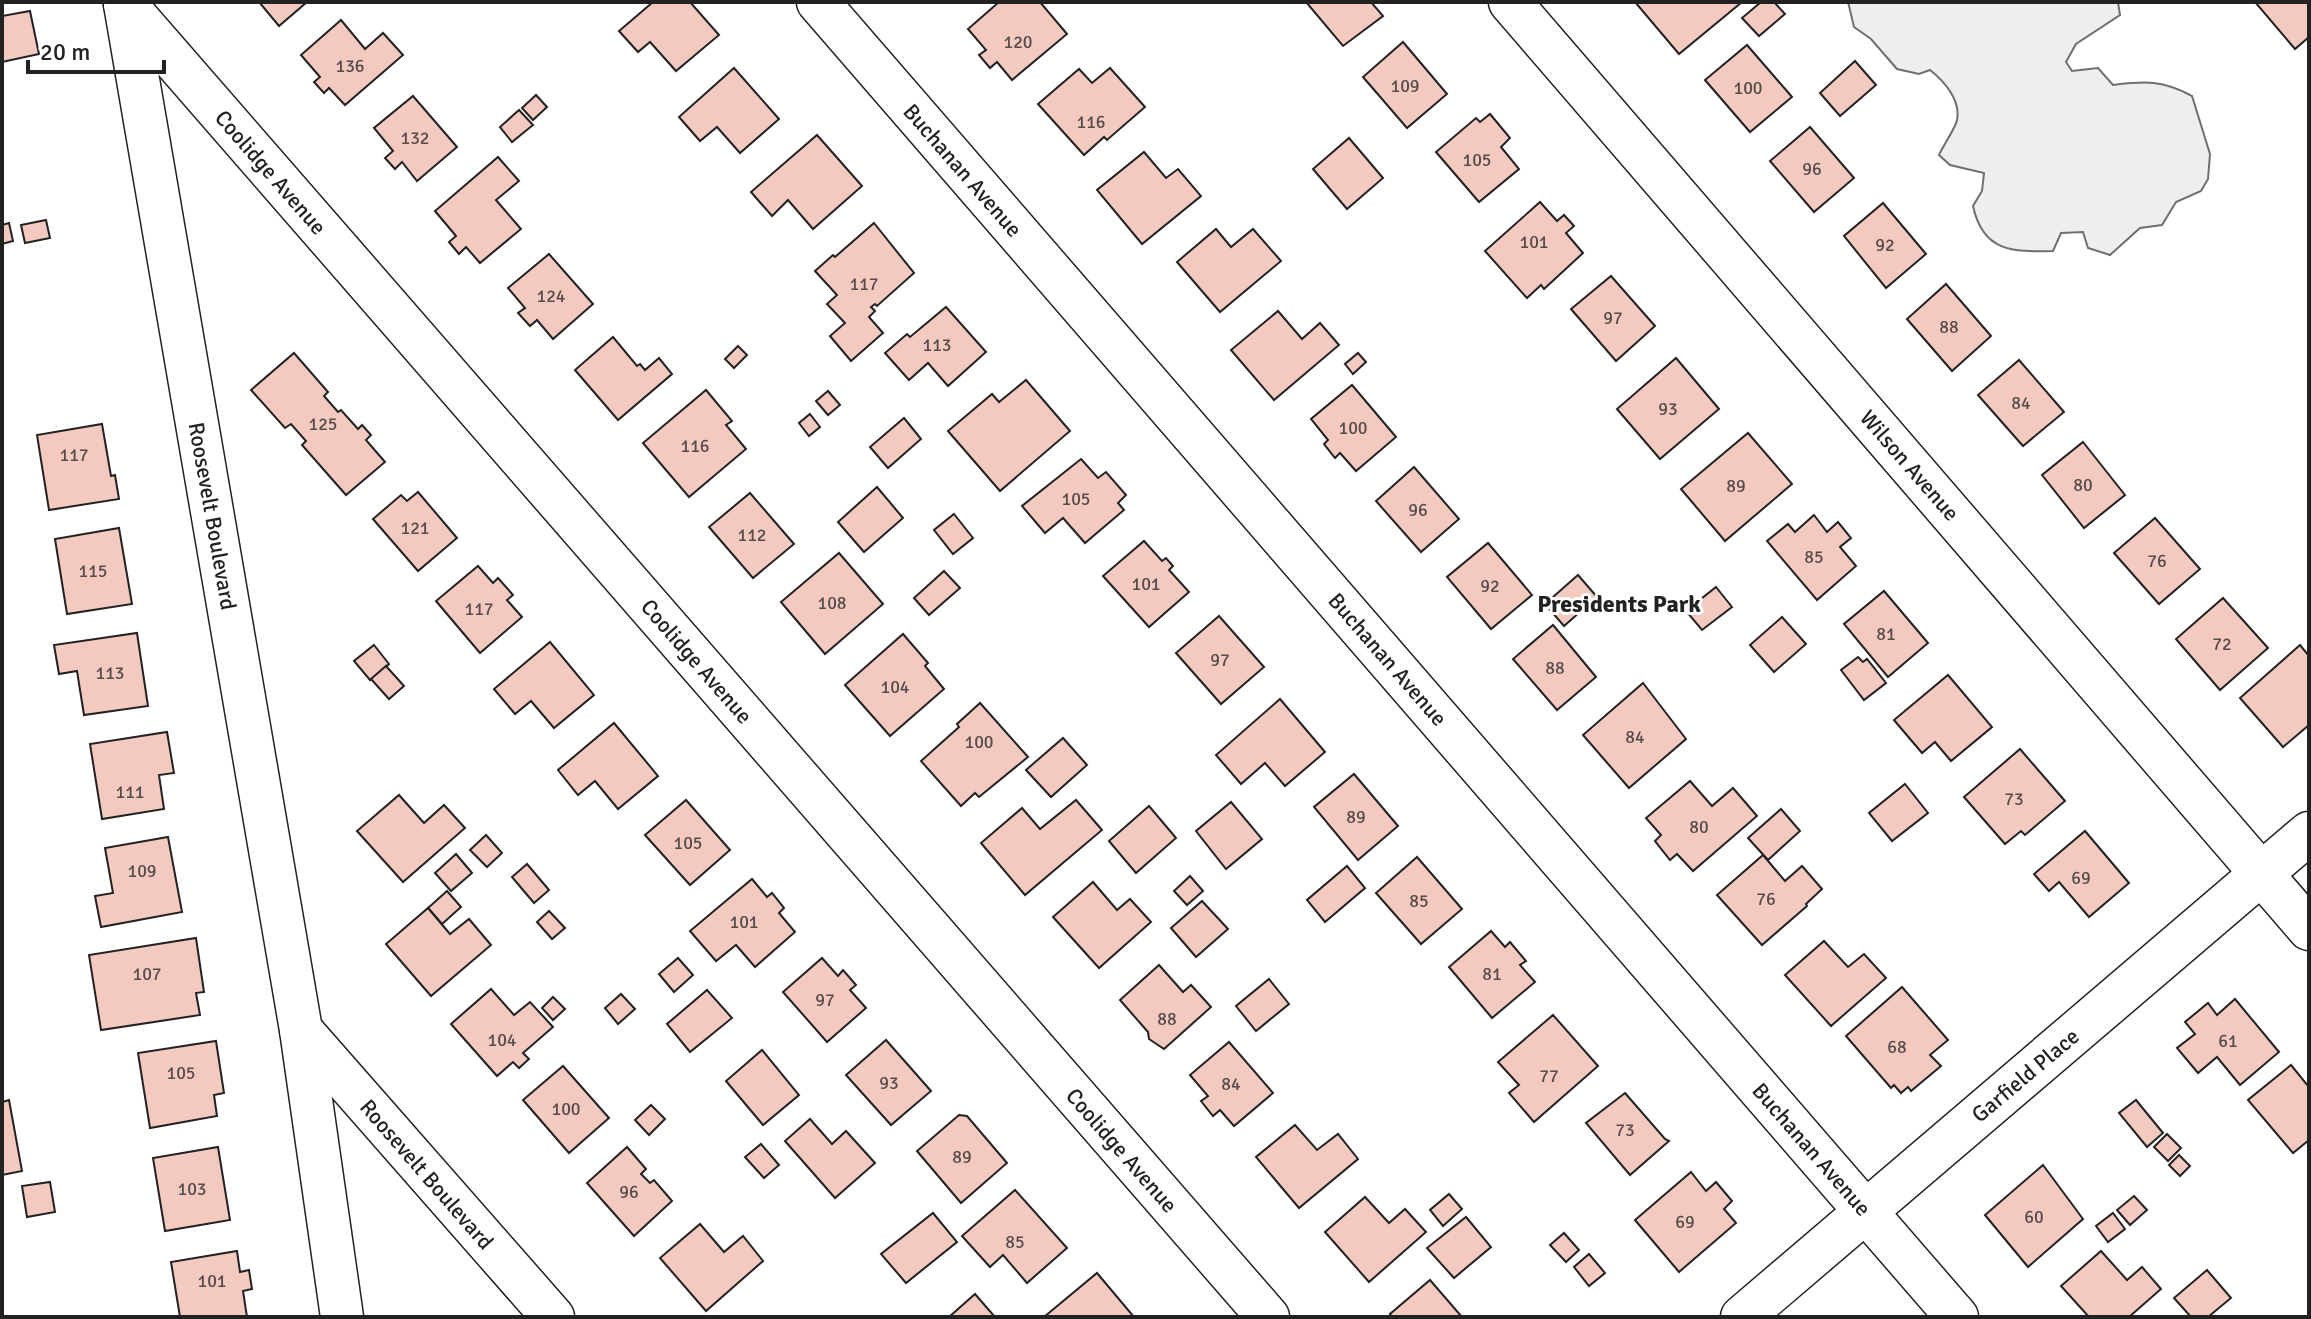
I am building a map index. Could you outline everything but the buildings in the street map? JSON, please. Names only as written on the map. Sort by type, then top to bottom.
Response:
[{"type":"street","name":"Buchanan Avenue","points":[[818,2],[1957,1317]]},
{"type":"street","name":"Wilson Avenue","points":[[1510,2],[2309,929]]},
{"type":"street","name":"Roosevelt Boulevard","points":[[125,3],[301,1030],[342,1317]]},
{"type":"street","name":"Coolidge Avenue","points":[[125,3],[1268,1317]]},
{"type":"street","name":"Garfield Place","points":[[1742,1317],[2309,833]]},
{"type":"street","name":"Roosevelt Boulevard","points":[[301,1030],[553,1317]]},
{"type":"shaded area","points":[[1848,2],[2118,2],[2120,15],[2076,44],[2066,62],[2072,71],[2098,68],[2113,85],[2154,83],[2192,96],[2210,154],[2208,179],[2201,191],[2176,202],[2162,225],[2140,228],[2110,255],[2088,248],[2083,232],[2061,233],[2053,251],[2025,251],[2001,246],[1984,233],[1973,206],[1982,191],[1984,173],[1950,165],[1939,155],[1957,120],[1956,105],[1950,92],[1930,70],[1919,74],[1897,69],[1871,39],[1854,27]]},
{"type":"district","name":"Presidents Park","points":[[1619,604]]}]
